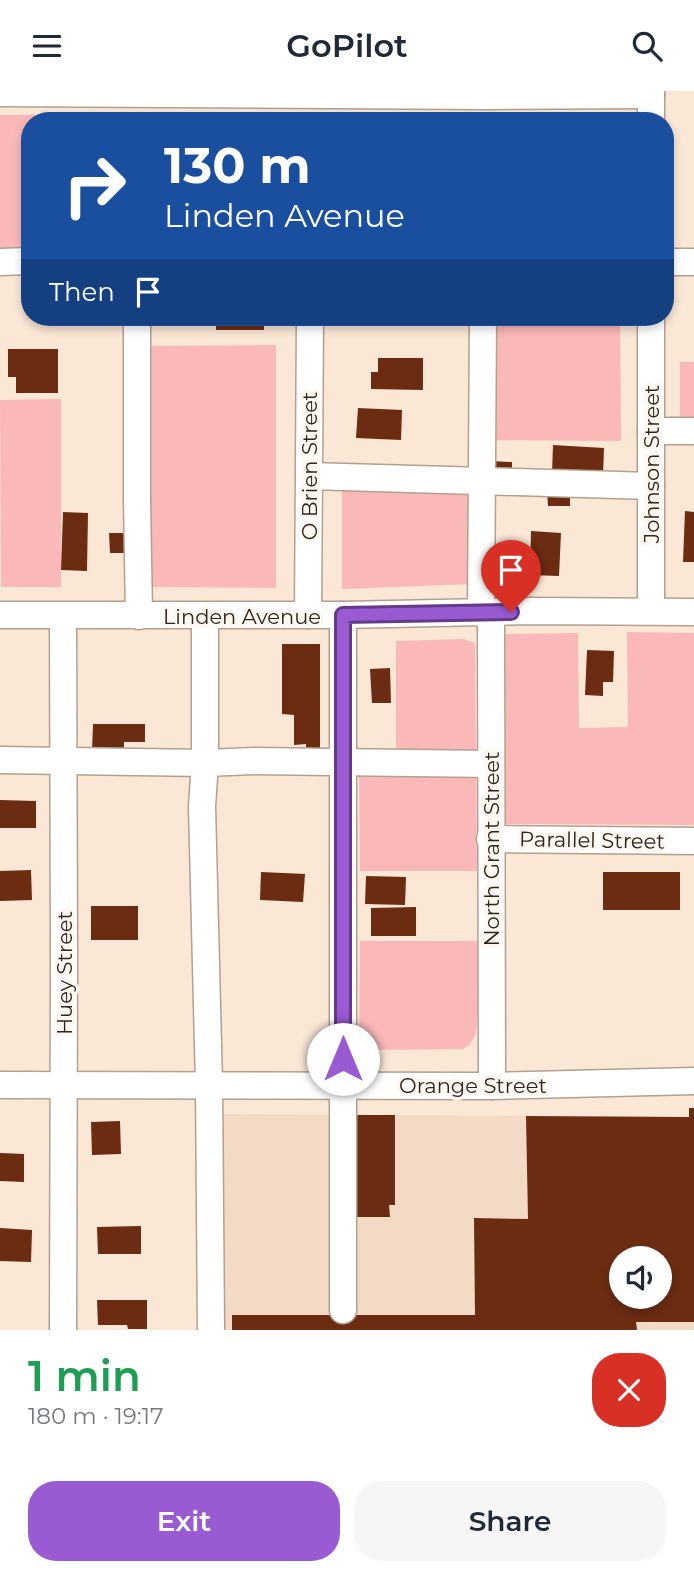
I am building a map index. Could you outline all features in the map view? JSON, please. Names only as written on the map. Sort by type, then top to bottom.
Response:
[{"type":"street","points":[[0,93],[484,109],[651,102]]},
{"type":"street","points":[[0,261],[21,261]]},
{"type":"street","points":[[674,262],[694,262]]},
{"type":"street","points":[[137,326],[139,616]]},
{"type":"street","name":"O Brien Street","points":[[309,615],[310,326]]},
{"type":"street","name":"North Grant Street","points":[[483,326],[482,482],[491,764],[492,1086]]},
{"type":"street","name":"Johnson Street","points":[[651,326],[652,611]]},
{"type":"street","points":[[652,431],[694,432]]},
{"type":"street","points":[[309,477],[651,486]]},
{"type":"street","name":"Linden Avenue","points":[[0,615],[694,612]]},
{"type":"street","points":[[343,615],[343,1310]]},
{"type":"street","name":"Huey Street","points":[[63,616],[63,1330]]},
{"type":"street","points":[[205,616],[205,763],[202,806],[209,1085],[211,1330]]},
{"type":"street","points":[[0,760],[491,764]]},
{"type":"street","name":"Parallel Street","points":[[490,839],[694,841]]},
{"type":"street","name":"Orange Street","points":[[0,1085],[492,1086],[694,1081]]},
{"type":"shaded area","points":[[0,115],[21,115],[21,253],[0,252]]},
{"type":"shaded area","points":[[487,326],[620,326],[621,441],[488,440]]},
{"type":"shaded area","points":[[276,345],[276,588],[143,587],[141,346]]},
{"type":"shaded area","points":[[680,362],[694,362],[694,426],[680,426]]},
{"type":"shaded area","points":[[61,399],[61,587],[1,587],[0,400]]},
{"type":"shaded area","points":[[342,482],[474,488],[473,584],[342,589]]},
{"type":"shaded area","points":[[627,632],[694,633],[694,825],[504,824],[505,634],[578,633],[579,728],[628,727]]},
{"type":"shaded area","points":[[464,639],[475,643],[477,871],[360,871],[359,767],[396,767],[396,641]]},
{"type":"shaded area","points":[[360,941],[478,941],[479,998],[476,1034],[470,1044],[463,1049],[363,1048],[359,1040]]},
{"type":"shaded area","points":[[689,1108],[694,1108],[694,1330],[223,1330],[223,1114],[689,1117]]},
{"type":"building","points":[[216,326],[264,326],[264,330],[216,330]]},
{"type":"building","points":[[8,349],[58,349],[58,393],[16,393],[16,377],[8,377]]},
{"type":"building","points":[[378,358],[423,358],[423,390],[371,389],[371,372],[378,372]]},
{"type":"building","points":[[358,408],[402,410],[401,440],[356,438]]},
{"type":"building","points":[[553,445],[604,448],[603,475],[552,473]]},
{"type":"building","points":[[490,461],[512,462],[512,478],[490,478]]},
{"type":"building","points":[[570,490],[570,506],[548,506],[547,491]]},
{"type":"building","points":[[685,511],[694,512],[694,562],[683,562]]},
{"type":"building","points":[[63,512],[88,513],[87,571],[61,570]]},
{"type":"building","points":[[531,531],[561,533],[559,576],[530,575]]},
{"type":"building","points":[[109,533],[129,533],[129,553],[110,553]]},
{"type":"building","points":[[282,644],[320,644],[320,755],[306,754],[306,744],[294,745],[294,715],[282,714]]},
{"type":"building","points":[[587,650],[614,651],[613,682],[603,682],[603,696],[585,695]]},
{"type":"building","points":[[390,668],[391,703],[372,703],[370,669]]},
{"type":"building","points":[[93,724],[145,724],[145,742],[124,742],[124,752],[92,752]]},
{"type":"building","points":[[0,800],[36,801],[36,828],[0,828]]},
{"type":"building","points":[[31,870],[32,900],[0,901],[0,871]]},
{"type":"building","points":[[261,872],[305,874],[303,902],[260,900]]},
{"type":"building","points":[[603,872],[680,872],[680,910],[603,910]]},
{"type":"building","points":[[366,876],[406,877],[405,905],[365,904]]},
{"type":"building","points":[[91,906],[138,906],[138,940],[91,940]]},
{"type":"building","points":[[416,907],[416,936],[371,936],[371,908]]},
{"type":"building","points":[[689,1108],[694,1108],[694,1322],[636,1322],[637,1330],[232,1330],[232,1315],[475,1315],[474,1218],[528,1219],[526,1116],[689,1117]]},
{"type":"building","points":[[355,1115],[395,1115],[395,1205],[389,1205],[390,1217],[354,1217]]},
{"type":"building","points":[[120,1121],[121,1154],[92,1155],[91,1122]]},
{"type":"building","points":[[0,1153],[24,1154],[24,1182],[0,1181]]},
{"type":"building","points":[[141,1226],[141,1254],[98,1254],[97,1227]]},
{"type":"building","points":[[0,1228],[32,1230],[31,1262],[0,1261]]},
{"type":"building","points":[[97,1300],[147,1300],[147,1329],[128,1329],[127,1325],[98,1325]]},
{"type":"route","points":[[343,1059],[343,615],[511,612]]}]
